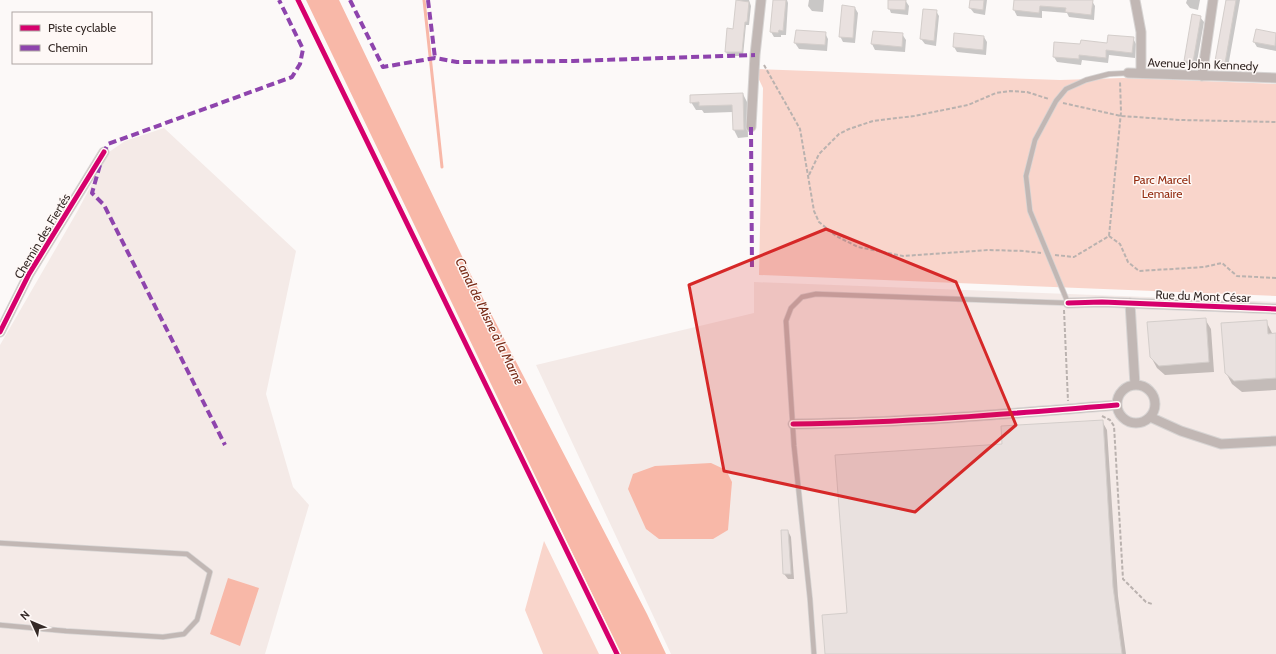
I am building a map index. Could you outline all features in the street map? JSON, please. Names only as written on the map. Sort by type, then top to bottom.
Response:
[{"type":"street","points":[[751,127],[755,55],[761,0]]},
{"type":"street","points":[[1135,0],[1141,32],[1141,73]]},
{"type":"street","points":[[1202,76],[1213,0]]},
{"type":"street","name":"Avenue John Kennedy","points":[[1124,74],[1141,73],[1276,78]]},
{"type":"street","name":"Chemin des Fiertés","points":[[0,332],[29,274],[104,152]]},
{"type":"street","name":"Rue du Mont César","points":[[1066,303],[1130,303],[1276,309]]},
{"type":"street","points":[[1130,303],[1135,385]]},
{"type":"street","points":[[1135,385],[1147,388],[1152,393],[1155,405],[1150,417],[1142,422],[1131,423],[1121,416],[1117,405],[1120,394],[1124,389],[1135,385]]},
{"type":"street","points":[[793,424],[835,424],[991,415],[1117,405]]},
{"type":"street","points":[[1150,417],[1181,431],[1221,444],[1276,441]]},
{"type":"lane","points":[[814,654],[794,446],[786,321],[792,308],[802,297],[816,294],[1066,303],[1030,211],[1026,176],[1034,140],[1056,101],[1066,89],[1086,80],[1109,74],[1124,74]]},
{"type":"lane","points":[[0,543],[187,554],[210,572],[197,620],[184,634],[163,637],[66,632],[0,625]]},
{"type":"path","points":[[755,55],[763,62],[800,129],[814,211],[819,222],[836,236],[858,247],[902,256],[990,250],[1024,251],[1074,257],[1109,236]]},
{"type":"path","points":[[1109,236],[1124,74]]},
{"type":"path","points":[[809,176],[819,154],[839,134],[873,121],[914,116],[968,105],[996,93],[1010,91],[1027,92],[1056,101],[1121,116],[1181,120],[1276,122]]},
{"type":"path","points":[[1109,236],[1120,244],[1128,262],[1139,271],[1204,267],[1222,263],[1237,276],[1276,278]]},
{"type":"path","points":[[1066,303],[1069,409]]},
{"type":"path","points":[[1102,416],[1110,420],[1114,426],[1123,578],[1146,602],[1152,604]]},
{"type":"highlighted area","points":[[826,229],[956,282],[1016,425],[915,512],[724,471],[689,285]]},
{"type":"shaded area","points":[[164,128],[296,251],[266,394],[293,487],[309,505],[265,654],[0,654],[0,345],[77,212],[109,152],[125,141]]},
{"type":"shaded area","points":[[754,282],[1276,302],[1276,654],[671,654],[536,365],[754,313]]},
{"type":"green space","name":"Parc Marcel Lemaire","points":[[754,69],[1060,80],[1123,78],[1276,84],[1276,296],[759,275],[763,88]]},
{"type":"green space","points":[[544,541],[599,654],[543,654],[525,610]]},
{"type":"water","name":"Canal de l'Aisne à la Marne","points":[[306,0],[339,0],[472,277],[647,614],[666,654],[621,654]]},
{"type":"water","points":[[711,463],[726,470],[732,482],[728,530],[713,539],[659,539],[646,529],[628,489],[633,474],[655,466]]},
{"type":"water","points":[[228,578],[259,588],[240,646],[210,634]]},
{"type":"building","points":[[736,0],[749,2],[742,52],[725,52],[727,28],[733,29]]},
{"type":"building","points":[[773,0],[786,0],[783,31],[779,30],[778,33],[770,32]]},
{"type":"building","points":[[888,0],[906,0],[905,10],[888,9]]},
{"type":"building","points":[[970,0],[984,0],[983,10],[969,8]]},
{"type":"building","points":[[1014,0],[1093,0],[1091,15],[1065,12],[1066,8],[1040,6],[1039,13],[1013,10]]},
{"type":"building","points":[[1226,0],[1236,0],[1225,63],[1215,61]]},
{"type":"building","points":[[842,5],[855,7],[853,38],[839,37]]},
{"type":"building","points":[[923,9],[937,10],[934,41],[920,39]]},
{"type":"building","points":[[1192,14],[1201,16],[1193,62],[1184,61]]},
{"type":"building","points":[[1256,29],[1276,33],[1275,46],[1253,42]]},
{"type":"building","points":[[796,30],[826,32],[825,45],[794,43]]},
{"type":"building","points":[[873,31],[903,33],[902,47],[871,44]]},
{"type":"building","points":[[954,33],[984,36],[983,50],[953,47]]},
{"type":"building","points":[[1108,35],[1134,37],[1132,53],[1106,50],[1106,58],[1079,55],[1079,59],[1053,57],[1054,42],[1080,44],[1081,40],[1107,43]]},
{"type":"building","points":[[743,93],[744,130],[733,130],[732,105],[699,106],[699,102],[690,103],[690,95]]},
{"type":"building","points":[[1206,318],[1209,362],[1159,366],[1150,357],[1147,322]]},
{"type":"building","points":[[1267,320],[1268,334],[1276,333],[1276,378],[1234,381],[1225,373],[1221,323]]},
{"type":"building","points":[[1103,420],[1113,587],[1122,654],[825,654],[822,615],[847,613],[835,455],[1002,444],[1001,426]]},
{"type":"building","points":[[781,530],[788,530],[791,574],[783,574]]},
{"type":"waterway","points":[[424,0],[442,167]]},
{"type":"marked path","points":[[103,154],[108,144],[292,77],[300,64],[303,49],[279,0]]},
{"type":"marked path","points":[[350,0],[383,67],[435,58],[457,62],[573,61],[755,55]]},
{"type":"marked path","points":[[428,0],[435,58]]},
{"type":"marked path","points":[[751,127],[752,270]]},
{"type":"marked path","points":[[100,165],[92,193],[104,205],[225,445]]},
{"type":"cycle path","points":[[298,0],[617,654]]},
{"type":"cycle path","points":[[0,332],[29,274],[104,152]]},
{"type":"cycle path","points":[[1068,303],[1102,302],[1276,309]]},
{"type":"cycle path","points":[[793,424],[914,420],[1117,405]]}]
